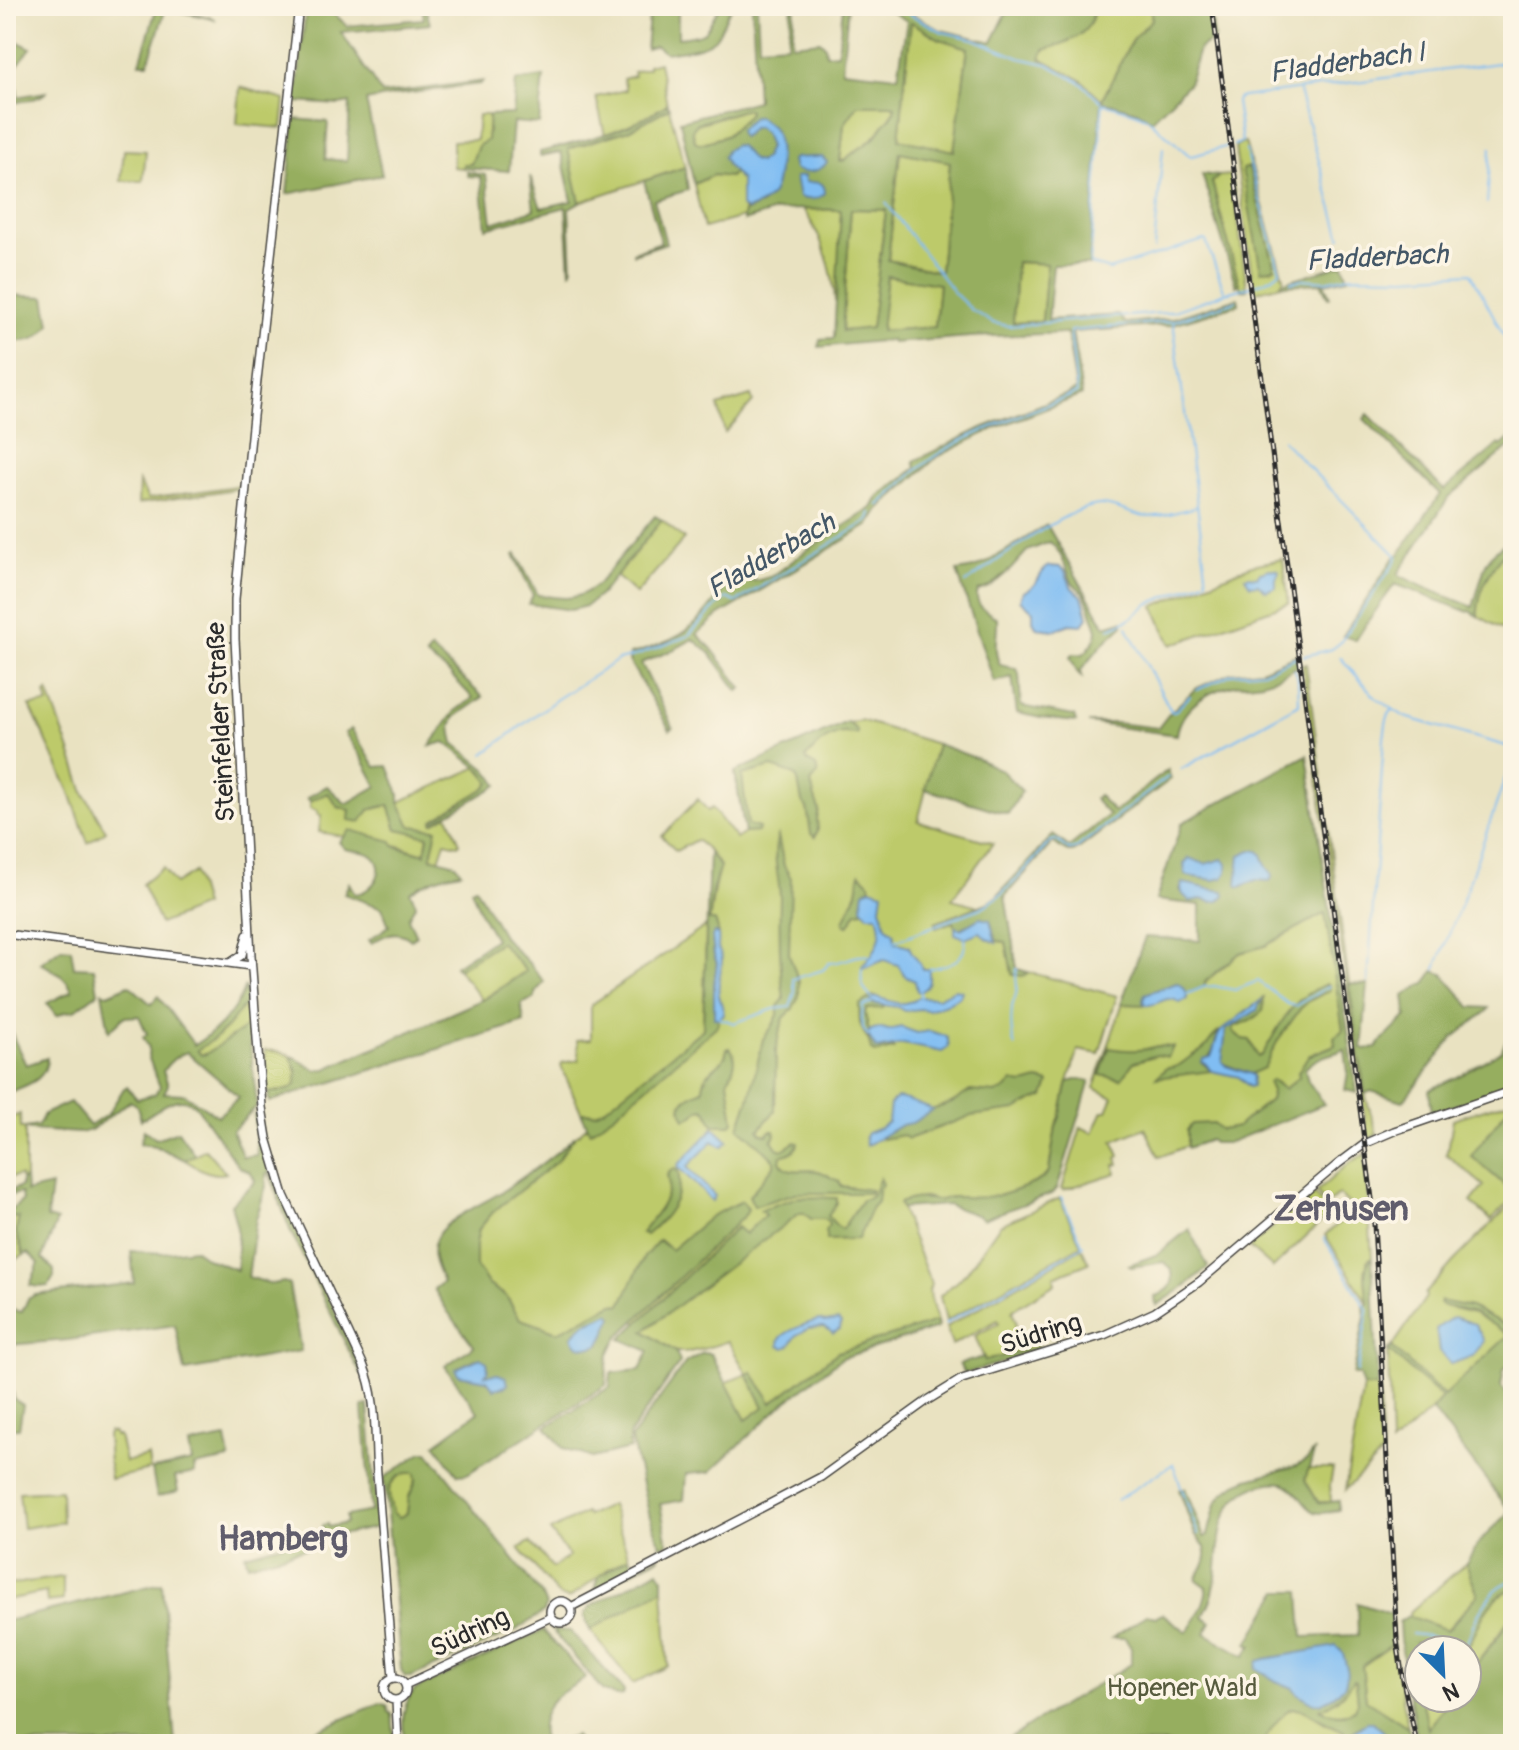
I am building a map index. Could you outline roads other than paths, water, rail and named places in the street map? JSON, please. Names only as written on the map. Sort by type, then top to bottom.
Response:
[{"type":"main road","name":"Steinfelder Straße","points":[[299,6],[235,599],[251,966],[260,1098],[274,1166],[293,1216],[369,1378],[376,1416],[376,1465],[393,1678]]},
{"type":"main road","points":[[228,964],[242,955],[249,929]]},
{"type":"main road","points":[[6,934],[251,966]]},
{"type":"main road","name":"Südring","points":[[571,1607],[821,1477],[962,1379],[1104,1335],[1155,1312],[1199,1282],[1359,1147],[1394,1131],[1513,1090]]},
{"type":"main road","points":[[557,1602],[565,1602],[571,1607],[567,1622],[559,1623],[551,1617],[552,1607],[557,1602]]},
{"type":"main road","name":"Südring","points":[[405,1685],[551,1617]]},
{"type":"main road","points":[[393,1678],[405,1685],[404,1694],[396,1700],[388,1698],[384,1690],[386,1682],[393,1678]]},
{"type":"main road","points":[[396,1700],[398,1744]]},
{"type":"water","points":[[753,117],[760,118],[773,129],[778,143],[778,164],[776,184],[769,198],[747,210],[741,207],[741,180],[723,157],[735,145],[740,146],[752,160],[759,162],[765,157],[769,147],[764,132],[757,127],[752,128],[741,137],[739,130]]},
{"type":"water","points":[[822,157],[827,162],[812,172],[794,169],[794,158]]},
{"type":"water","points":[[804,176],[805,182],[821,184],[825,193],[813,199],[799,197],[795,177]]},
{"type":"water","points":[[1049,566],[1065,571],[1072,588],[1081,595],[1088,617],[1082,625],[1070,624],[1054,630],[1037,628],[1033,611],[1020,600],[1023,592],[1037,582]]},
{"type":"water","points":[[1270,569],[1279,572],[1276,587],[1266,591],[1258,584],[1250,585],[1245,577],[1257,577],[1260,572]]},
{"type":"water","points":[[1251,850],[1261,853],[1273,875],[1270,881],[1256,880],[1240,887],[1237,885],[1240,855]]},
{"type":"water","points":[[1189,858],[1205,864],[1223,859],[1227,872],[1223,878],[1214,880],[1188,876],[1184,864]]},
{"type":"water","points":[[1182,883],[1224,891],[1225,895],[1219,901],[1190,901],[1182,891]]},
{"type":"water","points":[[871,888],[883,892],[881,907],[886,926],[894,933],[895,942],[909,946],[922,969],[929,969],[929,983],[920,992],[915,981],[906,977],[898,965],[884,960],[862,969],[875,949],[881,928],[877,915],[868,915],[862,907],[864,891]]},
{"type":"water","points":[[980,918],[990,920],[996,943],[980,932],[965,938],[955,934],[955,927],[961,929]]},
{"type":"water","points":[[714,933],[718,935],[722,959],[719,997],[724,1014],[719,1018],[714,1018],[717,963]]},
{"type":"water","points":[[1177,983],[1185,989],[1187,999],[1180,1003],[1166,999],[1145,1005],[1145,994]]},
{"type":"water","points":[[955,989],[962,991],[960,996],[928,1010],[904,1011],[870,1001],[876,997],[900,1004],[918,997],[938,998]]},
{"type":"water","points":[[1261,1000],[1257,1010],[1226,1030],[1222,1062],[1251,1074],[1252,1086],[1249,1087],[1239,1077],[1211,1071],[1202,1062],[1211,1057],[1221,1031]]},
{"type":"water","points":[[901,1027],[917,1033],[930,1031],[946,1036],[949,1047],[942,1052],[904,1044],[876,1049],[868,1035],[874,1029]]},
{"type":"water","points":[[897,1098],[933,1110],[866,1146],[867,1133],[888,1122],[890,1104]]},
{"type":"water","points":[[714,1128],[728,1141],[722,1147],[713,1141],[687,1167],[715,1196],[712,1201],[678,1165]]},
{"type":"water","points":[[610,1313],[613,1317],[598,1345],[585,1347],[576,1343],[572,1336],[584,1324]]},
{"type":"water","points":[[1453,1317],[1475,1324],[1484,1341],[1473,1356],[1451,1364],[1439,1351],[1436,1329]]},
{"type":"water","points":[[819,1320],[838,1320],[840,1329],[833,1333],[824,1327],[809,1328],[797,1335],[789,1346],[779,1346],[780,1339],[786,1333]]},
{"type":"water","points":[[480,1358],[487,1362],[485,1375],[506,1377],[506,1386],[494,1389],[487,1380],[459,1375],[455,1369]]},
{"type":"water","points":[[1336,1646],[1343,1653],[1346,1681],[1334,1696],[1320,1703],[1314,1703],[1256,1668],[1258,1661],[1265,1659]]},
{"type":"water","points":[[1367,1722],[1373,1722],[1397,1744],[1386,1744],[1369,1734],[1345,1744],[1350,1735]]},
{"type":"waterway","points":[[894,6],[943,32],[974,39],[1020,58],[1047,64],[1080,82],[1103,103]]},
{"type":"waterway","name":"Fladderbach I","points":[[1234,145],[1242,142],[1236,102],[1243,97],[1513,61]]},
{"type":"waterway","points":[[1299,92],[1341,237]]},
{"type":"waterway","name":"Fladderbach I","points":[[1228,146],[1190,156],[1147,118],[1103,103],[1090,264],[1109,270],[1204,240],[1225,293],[1275,275],[1280,271],[1246,150]]},
{"type":"waterway","points":[[1154,249],[1163,148]]},
{"type":"waterway","points":[[1487,203],[1491,148]]},
{"type":"waterway","points":[[886,203],[955,294],[973,311],[993,323],[1009,326],[1162,313],[1225,293]]},
{"type":"waterway","name":"Fladderbach","points":[[1291,282],[1303,279],[1326,281],[1349,276],[1406,277],[1471,273],[1513,353]]},
{"type":"waterway","name":"Fladderbach","points":[[879,505],[920,467],[952,446],[1077,393],[1070,331],[1173,321],[1236,301]]},
{"type":"waterway","points":[[1110,628],[1130,619],[1148,604],[1207,580],[1173,321]]},
{"type":"waterway","points":[[1282,440],[1397,556],[1340,643],[1332,649],[1304,656]]},
{"type":"waterway","points":[[966,583],[1050,525],[1085,508],[1104,505],[1148,517],[1196,507]]},
{"type":"waterway","name":"Fladderbach","points":[[484,754],[557,699],[618,660],[688,636],[726,598],[736,602],[868,521],[871,513]]},
{"type":"waterway","points":[[1127,627],[1171,711],[1174,712],[1190,696]]},
{"type":"waterway","points":[[1197,690],[1231,674],[1265,671],[1296,657]]},
{"type":"waterway","points":[[1340,657],[1376,698],[1405,717],[1513,748]]},
{"type":"waterway","points":[[1181,769],[1299,704],[1295,670]]},
{"type":"waterway","points":[[1368,983],[1384,738],[1387,719],[1393,709]]},
{"type":"waterway","points":[[1435,970],[1513,756]]},
{"type":"waterway","points":[[895,941],[981,908],[1010,886],[1051,841],[1056,840],[1069,850],[1075,849],[1169,776]]},
{"type":"waterway","points":[[929,969],[955,961],[963,952],[965,938]]},
{"type":"waterway","points":[[719,1018],[734,1023],[774,1009],[790,1007],[795,992],[793,979],[823,970],[829,963],[870,956]]},
{"type":"waterway","points":[[862,969],[863,986],[873,999]]},
{"type":"waterway","points":[[1015,1046],[1011,1022],[1017,991],[1017,969]]},
{"type":"waterway","points":[[1187,994],[1214,986],[1235,990],[1258,981],[1295,1006],[1329,986]]},
{"type":"waterway","points":[[920,992],[920,997]]},
{"type":"waterway","points":[[868,1035],[863,1025],[863,1006],[871,1003]]},
{"type":"waterway","points":[[945,1324],[1083,1246],[1061,1197]]},
{"type":"waterway","points":[[1324,1238],[1368,1311],[1357,1372]]},
{"type":"waterway","points":[[1117,1500],[1173,1464],[1198,1534]]},
{"type":"waterway","points":[[1471,1634],[1489,1597],[1513,1581]]},
{"type":"railway","points":[[1212,6],[1373,1206],[1397,1640],[1417,1744]]},
{"type":"district","name":"Zerhusen","points":[[1341,1209]]},
{"type":"district","name":"Hamberg","points":[[283,1539]]},
{"type":"park label","name":"Hopener Wald","points":[[1182,1688]]}]
